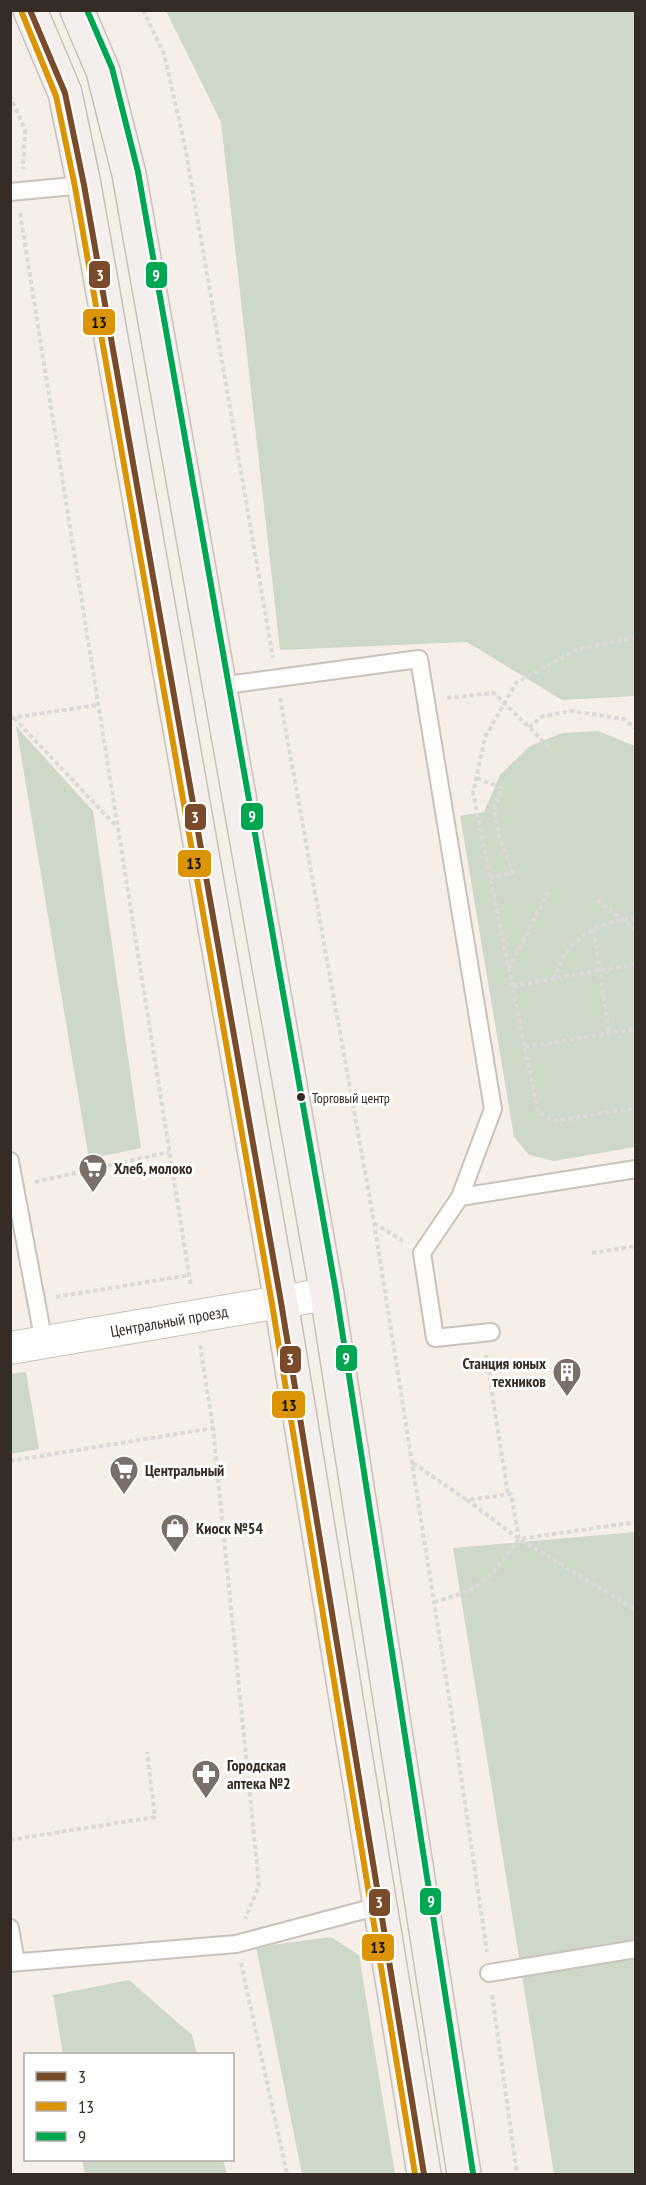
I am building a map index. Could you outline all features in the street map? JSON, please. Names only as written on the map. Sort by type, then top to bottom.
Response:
[{"type":"main road","points":[[30,10],[65,93],[84,185],[281,1302],[424,2175]]},
{"type":"main road","points":[[77,10],[103,71],[129,174],[327,1294],[464,2175]]},
{"type":"street","name":"Центральный проезд","points":[[10,1348],[327,1294]]},
{"type":"lane","points":[[16,192],[84,185]]},
{"type":"lane","points":[[219,686],[419,659],[493,1109],[460,1197],[422,1253],[435,1338],[487,1333]]},
{"type":"lane","points":[[460,1197],[636,1169]]},
{"type":"lane","points":[[12,1172],[44,1343]]},
{"type":"lane","points":[[10,1928],[13,1962],[236,1944],[379,1906]]},
{"type":"lane","points":[[489,1973],[636,1949]]},
{"type":"path","points":[[143,10],[164,54],[185,146],[276,678],[374,1222],[434,1602],[517,2175]]},
{"type":"path","points":[[10,95],[25,130],[16,192],[213,1428],[259,1886],[236,1944],[287,2175]]},
{"type":"path","points":[[636,637],[576,650],[516,683],[485,737],[473,794],[538,1112],[556,1121],[636,1108]]},
{"type":"path","points":[[426,700],[494,693],[552,750]]},
{"type":"path","points":[[12,718],[98,705]]},
{"type":"path","points":[[530,728],[543,716],[572,711],[624,719],[636,729]]},
{"type":"path","points":[[12,718],[117,827]]},
{"type":"path","points":[[477,778],[502,788],[494,811],[500,839],[513,872],[491,878]]},
{"type":"path","points":[[509,969],[548,892]]},
{"type":"path","points":[[597,900],[636,930]]},
{"type":"path","points":[[554,979],[566,953],[594,930],[621,919],[636,919]]},
{"type":"path","points":[[594,930],[609,1034]]},
{"type":"path","points":[[513,986],[636,964]]},
{"type":"path","points":[[525,1047],[636,1029]]},
{"type":"path","points":[[12,1172],[169,1152]]},
{"type":"path","points":[[374,1222],[422,1253]]},
{"type":"path","points":[[592,1253],[636,1246]]},
{"type":"path","points":[[36,1300],[189,1275]]},
{"type":"path","points":[[487,1333],[508,1494],[511,1494],[519,1539]]},
{"type":"path","points":[[10,1461],[213,1428]]},
{"type":"path","points":[[412,1462],[519,1539],[636,1610]]},
{"type":"path","points":[[467,1500],[508,1494]]},
{"type":"path","points":[[434,1602],[477,1588],[492,1576],[519,1539],[636,1522]]},
{"type":"path","points":[[10,1840],[155,1816],[147,1752]]},
{"type":"green space","points":[[166,11],[635,11],[635,696],[562,700],[467,642],[280,650],[221,122]]},
{"type":"green space","points":[[16,726],[93,811],[141,1148],[89,1159]]},
{"type":"green space","points":[[598,731],[635,746],[635,1147],[554,1161],[529,1155],[514,1137],[460,816],[484,812],[500,775],[530,746],[562,733]]},
{"type":"green space","points":[[26,1372],[39,1449],[11,1454],[11,1374]]},
{"type":"green space","points":[[635,1532],[635,2174],[554,2174],[453,1548]]},
{"type":"green space","points":[[331,1937],[359,1955],[395,2174],[302,2174],[256,1947]]},
{"type":"green space","points":[[129,1980],[192,2035],[197,2053],[63,2053],[53,1995]]},
{"type":"green space","points":[[82,2161],[223,2161],[227,2174],[85,2174]]},
{"type":"transit line","name":"3","points":[[30,10],[65,93],[84,185],[281,1302],[424,2174]]},
{"type":"transit line","name":"9","points":[[87,10],[112,68],[138,172],[336,1292],[473,2173]]},
{"type":"transit line","name":"13","points":[[22,13],[56,96],[75,187],[272,1304],[415,2174]]},
{"type":"place","name":"Торговый центр","points":[[301,1097]]},
{"type":"place","name":"Хлеб, молоко","points":[[93,1194]]},
{"type":"place","name":"Станция юных техников","points":[[567,1398]]},
{"type":"place","name":"Центральный","points":[[124,1496]]},
{"type":"place","name":"Киоск №54","points":[[175,1554]]},
{"type":"place","name":"Городская аптека №2","points":[[206,1800]]}]
